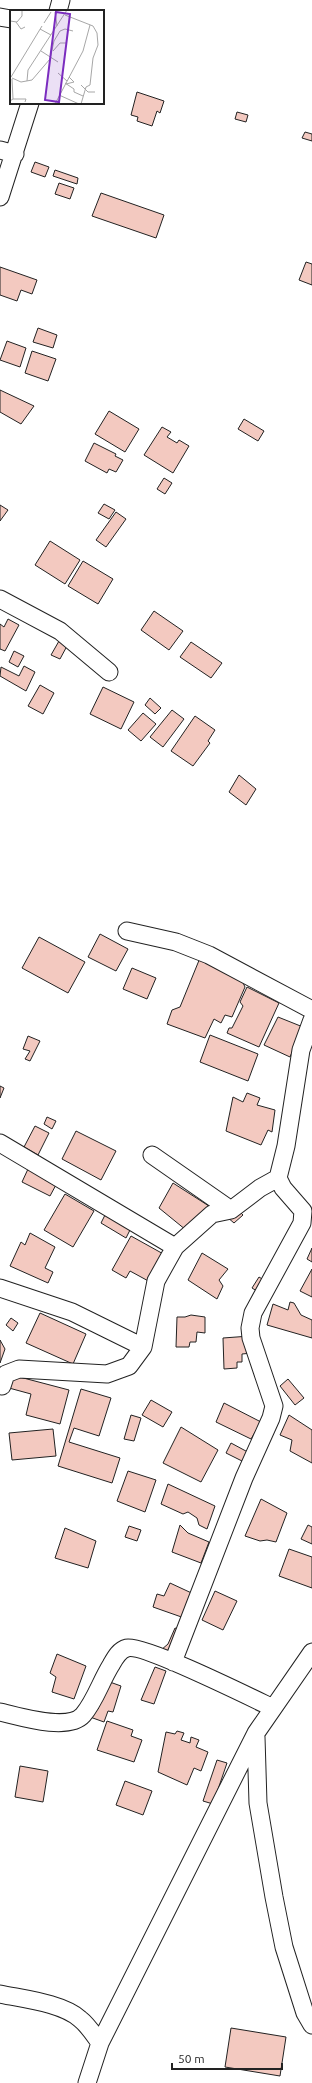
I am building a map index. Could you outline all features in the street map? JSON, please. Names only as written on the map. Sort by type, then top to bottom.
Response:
[{"type":"street","points":[[58,10],[62,0]]},
{"type":"street","points":[[0,17],[10,19]]},
{"type":"street","points":[[0,196],[7,152],[30,104]]},
{"type":"street","points":[[0,599],[60,631],[109,672]]},
{"type":"street","points":[[127,930],[176,942],[209,955],[312,1010]]},
{"type":"street","points":[[173,1662],[244,1478],[271,1418],[274,1406],[251,1338],[250,1328],[253,1313],[302,1223],[303,1211],[284,1188],[278,1178],[286,1146],[301,1050],[312,1020]]},
{"type":"street","points":[[0,1143],[175,1247]]},
{"type":"street","points":[[152,1155],[230,1210]]},
{"type":"street","points":[[2,1386],[6,1374],[19,1369],[107,1374],[129,1366],[143,1348],[156,1281],[175,1247],[212,1214],[230,1210],[260,1188],[278,1178]]},
{"type":"street","points":[[0,1288],[72,1312],[143,1348]]},
{"type":"street","points":[[0,1712],[52,1723],[70,1721],[81,1717],[90,1705],[118,1654],[127,1648],[137,1648],[173,1662],[273,1708]]},
{"type":"street","points":[[87,2083],[100,2043],[256,1733],[312,1652]]},
{"type":"street","points":[[256,1733],[258,1803],[274,1897],[286,1954],[305,2013],[312,2024]]},
{"type":"street","points":[[0,1994],[68,2012],[79,2018],[87,2025],[100,2043]]},
{"type":"building","points":[[137,92],[164,101],[160,113],[157,111],[152,126],[137,121],[138,117],[131,115]]},
{"type":"building","points":[[237,112],[248,115],[246,122],[235,119]]},
{"type":"building","points":[[305,132],[312,134],[312,141],[302,138]]},
{"type":"building","points":[[35,162],[49,167],[45,177],[31,172]]},
{"type":"building","points":[[55,170],[78,178],[77,184],[53,176]]},
{"type":"building","points":[[59,183],[74,188],[70,199],[55,194]]},
{"type":"building","points":[[101,193],[164,215],[156,238],[92,216]]},
{"type":"building","points":[[306,262],[312,264],[312,285],[299,280]]},
{"type":"building","points":[[0,267],[37,280],[32,294],[21,290],[17,301],[0,295]]},
{"type":"building","points":[[38,328],[57,335],[53,348],[33,342]]},
{"type":"building","points":[[7,341],[26,348],[20,367],[0,360]]},
{"type":"building","points":[[32,351],[56,359],[48,381],[25,373]]},
{"type":"building","points":[[0,390],[34,406],[21,424],[0,412]]},
{"type":"building","points":[[109,411],[139,429],[125,452],[95,434]]},
{"type":"building","points":[[244,419],[264,431],[258,441],[238,429]]},
{"type":"building","points":[[162,427],[171,432],[167,437],[177,443],[179,440],[189,446],[173,473],[144,455]]},
{"type":"building","points":[[94,443],[116,454],[115,456],[123,460],[116,472],[109,469],[107,473],[85,461]]},
{"type":"building","points":[[164,478],[172,483],[165,494],[157,489]]},
{"type":"building","points":[[104,504],[115,510],[109,519],[98,513]]},
{"type":"building","points":[[0,505],[8,510],[0,521]]},
{"type":"building","points":[[116,512],[126,519],[106,547],[96,540]]},
{"type":"building","points":[[50,541],[80,560],[65,584],[35,565]]},
{"type":"building","points":[[83,561],[113,579],[98,604],[68,586]]},
{"type":"building","points":[[154,611],[183,631],[169,650],[141,630]]},
{"type":"building","points":[[8,619],[19,625],[5,651],[0,649],[0,624],[4,627]]},
{"type":"building","points":[[59,641],[67,646],[60,659],[51,655]]},
{"type":"building","points":[[191,642],[222,663],[211,678],[180,657]]},
{"type":"building","points":[[14,651],[24,656],[18,667],[9,662]]},
{"type":"building","points":[[24,666],[35,672],[26,691],[0,676],[1,667],[19,676]]},
{"type":"building","points":[[40,685],[54,693],[43,714],[28,706]]},
{"type":"building","points":[[103,687],[134,702],[121,729],[90,714]]},
{"type":"building","points":[[150,698],[161,708],[155,714],[145,705]]},
{"type":"building","points":[[172,710],[184,719],[163,747],[150,737]]},
{"type":"building","points":[[143,713],[156,724],[141,741],[128,730]]},
{"type":"building","points":[[195,716],[215,730],[208,741],[210,743],[193,766],[171,751]]},
{"type":"building","points":[[239,775],[256,789],[246,805],[229,792]]},
{"type":"building","points":[[100,934],[128,949],[116,971],[88,957]]},
{"type":"building","points":[[39,937],[85,962],[68,993],[22,968]]},
{"type":"building","points":[[202,953],[238,972],[245,987],[232,1017],[225,1015],[221,1023],[214,1019],[205,1038],[167,1024],[172,1010],[180,1007]]},
{"type":"building","points":[[132,968],[156,978],[147,999],[123,989]]},
{"type":"building","points":[[247,987],[279,1003],[259,1047],[227,1033],[229,1028],[232,1028],[243,1006],[240,1002]]},
{"type":"building","points":[[278,1017],[303,1027],[290,1057],[264,1045]]},
{"type":"building","points":[[210,1035],[258,1054],[248,1081],[200,1062]]},
{"type":"building","points":[[28,1036],[40,1041],[30,1061],[25,1059],[30,1051],[23,1049]]},
{"type":"building","points":[[0,1086],[4,1088],[0,1098]]},
{"type":"building","points":[[247,1093],[260,1098],[257,1105],[275,1110],[272,1132],[268,1130],[261,1145],[226,1131],[233,1097],[243,1102]]},
{"type":"building","points":[[47,1117],[56,1121],[52,1129],[44,1124]]},
{"type":"building","points":[[35,1126],[49,1133],[38,1155],[24,1147]]},
{"type":"building","points":[[76,1131],[116,1151],[101,1180],[62,1159]]},
{"type":"building","points":[[28,1169],[57,1183],[50,1196],[22,1182]]},
{"type":"building","points":[[173,1183],[212,1208],[186,1230],[159,1208]]},
{"type":"building","points":[[65,1194],[94,1211],[73,1247],[44,1230]]},
{"type":"building","points":[[236,1208],[243,1215],[234,1223],[227,1217]]},
{"type":"building","points":[[106,1213],[131,1228],[126,1238],[101,1223]]},
{"type":"building","points":[[30,1233],[55,1247],[45,1268],[53,1272],[48,1283],[10,1266],[21,1242],[25,1245]]},
{"type":"building","points":[[131,1236],[167,1256],[152,1283],[130,1271],[126,1278],[112,1270]]},
{"type":"building","points":[[312,1248],[312,1262],[307,1259]]},
{"type":"building","points":[[202,1253],[228,1269],[219,1280],[223,1286],[217,1299],[188,1280]]},
{"type":"building","points":[[312,1269],[312,1297],[300,1291]]},
{"type":"building","points":[[259,1277],[267,1282],[260,1293],[252,1288]]},
{"type":"building","points":[[290,1302],[294,1303],[301,1315],[312,1320],[312,1338],[267,1325],[273,1304],[288,1310]]},
{"type":"building","points":[[40,1313],[86,1334],[73,1364],[26,1343]]},
{"type":"building","points":[[191,1315],[205,1317],[205,1333],[197,1332],[196,1342],[190,1342],[189,1347],[176,1347],[177,1317]]},
{"type":"building","points":[[11,1318],[18,1323],[13,1331],[6,1325]]},
{"type":"building","points":[[250,1336],[252,1353],[242,1354],[242,1362],[237,1362],[237,1368],[224,1369],[223,1338]]},
{"type":"building","points":[[0,1340],[5,1349],[0,1363]]},
{"type":"building","points":[[12,1375],[69,1390],[60,1424],[26,1415],[31,1394],[9,1388]]},
{"type":"building","points":[[288,1379],[304,1398],[295,1405],[280,1386]]},
{"type":"building","points":[[81,1389],[111,1398],[99,1436],[74,1428],[69,1442],[120,1458],[112,1483],[58,1466]]},
{"type":"building","points":[[151,1400],[172,1412],[163,1427],[142,1415]]},
{"type":"building","points":[[224,1403],[261,1422],[251,1439],[216,1422]]},
{"type":"building","points":[[131,1415],[141,1418],[134,1441],[124,1439]]},
{"type":"building","points":[[289,1415],[312,1430],[312,1463],[290,1451],[292,1440],[280,1435]]},
{"type":"building","points":[[181,1427],[218,1450],[201,1482],[163,1463]]},
{"type":"building","points":[[53,1429],[56,1456],[12,1460],[9,1433]]},
{"type":"building","points":[[231,1443],[257,1457],[252,1466],[226,1453]]},
{"type":"building","points":[[128,1471],[156,1480],[145,1512],[117,1501]]},
{"type":"building","points":[[168,1484],[215,1506],[207,1529],[199,1525],[197,1518],[188,1512],[183,1514],[161,1504]]},
{"type":"building","points":[[261,1499],[287,1513],[276,1542],[267,1540],[260,1541],[245,1536]]},
{"type":"building","points":[[180,1525],[188,1533],[209,1542],[201,1563],[172,1552]]},
{"type":"building","points":[[308,1525],[312,1527],[312,1544],[301,1539]]},
{"type":"building","points":[[129,1526],[141,1530],[137,1541],[125,1537]]},
{"type":"building","points":[[65,1528],[96,1541],[88,1568],[55,1558]]},
{"type":"building","points":[[289,1549],[312,1557],[312,1588],[279,1576]]},
{"type":"building","points":[[170,1583],[198,1596],[190,1620],[153,1607],[157,1594],[164,1596]]},
{"type":"building","points":[[215,1591],[237,1601],[223,1630],[202,1620]]},
{"type":"building","points":[[175,1628],[184,1631],[174,1655],[161,1650],[168,1644]]},
{"type":"building","points":[[57,1654],[86,1666],[74,1699],[52,1692],[56,1677],[50,1673]]},
{"type":"building","points":[[155,1667],[166,1671],[154,1704],[141,1700]]},
{"type":"building","points":[[107,1681],[121,1686],[113,1712],[108,1711],[104,1722],[90,1717],[94,1707],[98,1709]]},
{"type":"building","points":[[107,1721],[133,1730],[131,1736],[142,1740],[134,1762],[97,1750]]},
{"type":"building","points":[[177,1731],[184,1733],[181,1740],[190,1743],[191,1737],[199,1740],[196,1747],[208,1752],[201,1771],[194,1768],[187,1785],[158,1772],[166,1732],[175,1734]]},
{"type":"building","points":[[217,1760],[227,1763],[213,1804],[203,1801]]},
{"type":"building","points":[[20,1766],[48,1771],[43,1802],[15,1797]]},
{"type":"building","points":[[125,1781],[152,1791],[143,1815],[116,1805]]},
{"type":"building","points":[[231,2028],[286,2037],[280,2076],[225,2067]]}]
